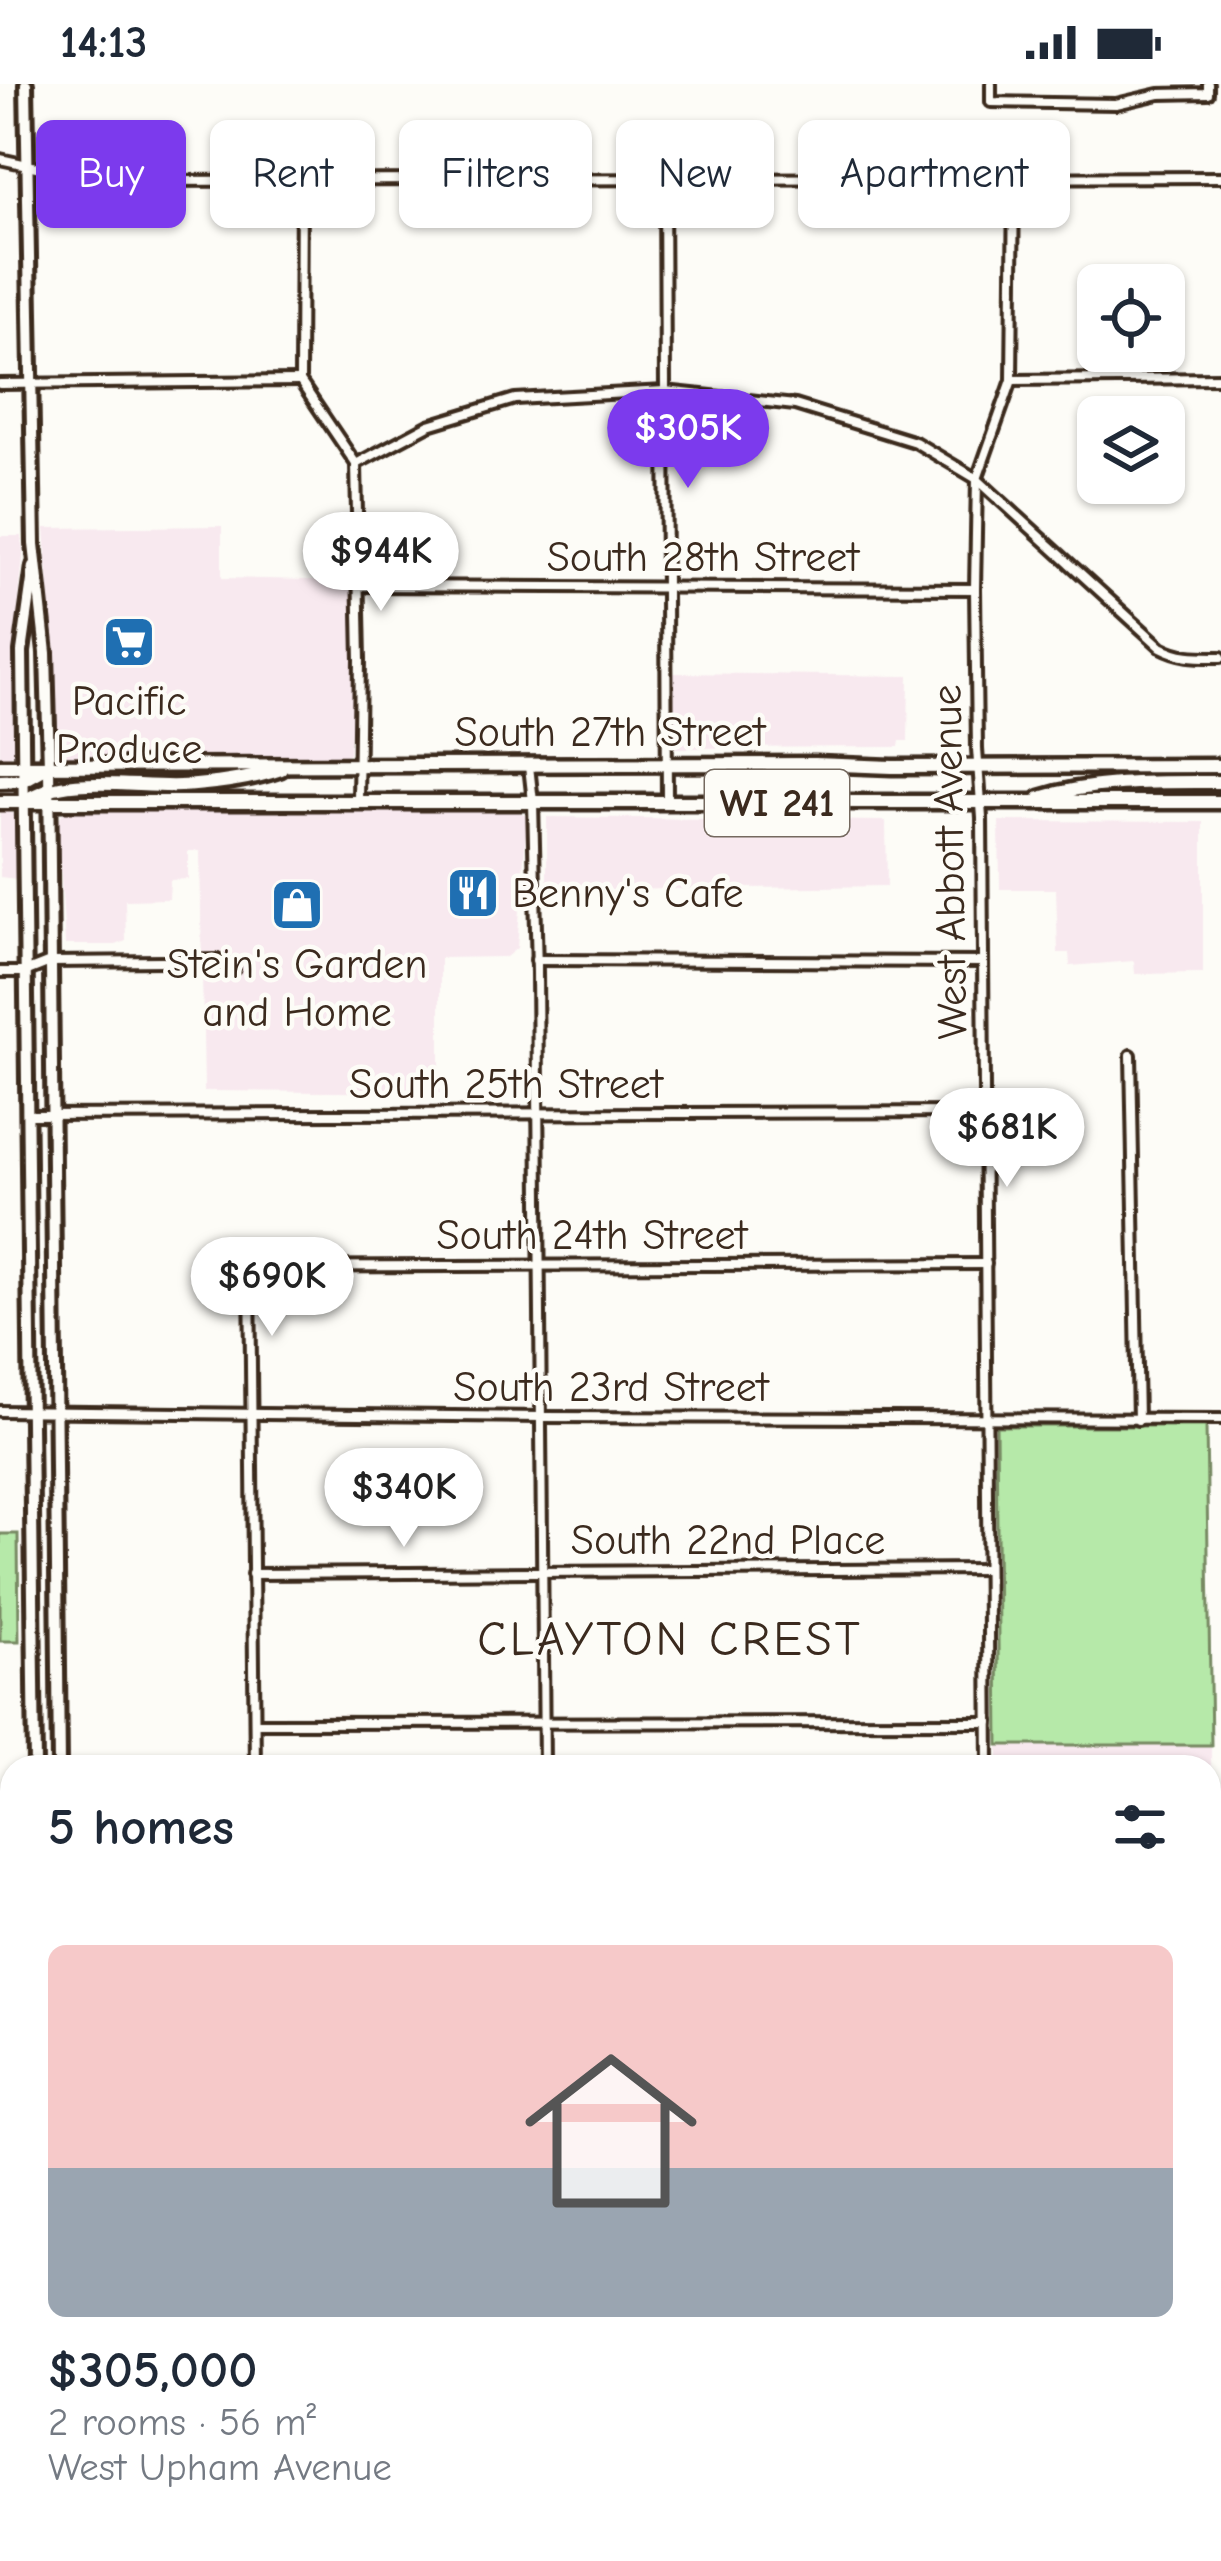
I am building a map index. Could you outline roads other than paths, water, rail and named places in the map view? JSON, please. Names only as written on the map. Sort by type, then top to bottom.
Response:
[{"type":"main road","points":[[0,766],[24,773]]},
{"type":"main road","name":"South 27th Street","points":[[49,766],[1221,766]]},
{"type":"main road","points":[[0,781],[49,766]]},
{"type":"main road","points":[[49,795],[63,786],[180,786],[254,778],[290,766]]},
{"type":"main road","points":[[1028,802],[1067,789],[1221,782]]},
{"type":"main road","name":"South 27th Street","points":[[0,802],[49,795],[358,802],[1221,802]]},
{"type":"street","points":[[26,84],[34,562],[22,652],[34,1755]]},
{"type":"street","points":[[991,84],[991,102],[1116,104],[1208,89]]},
{"type":"street","points":[[0,159],[91,179],[210,179]]},
{"type":"street","points":[[1070,178],[1221,177]]},
{"type":"street","points":[[375,179],[616,181]]},
{"type":"street","points":[[301,228],[300,381],[356,464],[358,802]]},
{"type":"street","points":[[664,228],[668,802]]},
{"type":"street","name":"West Abbott Avenue","points":[[989,1755],[986,1112],[975,589],[977,478],[1012,380],[1014,228]]},
{"type":"street","points":[[1012,380],[1221,378]]},
{"type":"street","points":[[0,384],[300,381]]},
{"type":"street","points":[[356,464],[429,425],[515,399],[665,391],[794,405],[915,442],[977,478],[1161,647],[1190,658],[1221,657]]},
{"type":"street","points":[[34,562],[46,653],[49,766],[59,1755]]},
{"type":"street","name":"South 28th Street","points":[[358,586],[975,589]]},
{"type":"street","points":[[22,652],[46,653]]},
{"type":"street","points":[[529,766],[536,960],[544,1755]]},
{"type":"street","points":[[25,872],[50,873]]},
{"type":"street","points":[[0,972],[25,972],[50,962],[218,960],[234,969]]},
{"type":"street","points":[[536,960],[983,962]]},
{"type":"street","points":[[1131,1055],[1138,1420]]},
{"type":"street","name":"South 25th Street","points":[[27,1115],[986,1112]]},
{"type":"street","name":"South 24th Street","points":[[198,1267],[986,1264]]},
{"type":"street","points":[[250,1266],[255,1755]]},
{"type":"street","points":[[31,1339],[55,1340]]},
{"type":"street","name":"South 23rd Street","points":[[0,1411],[1221,1419]]},
{"type":"street","points":[[32,1475],[56,1476]]},
{"type":"street","name":"South 22nd Place","points":[[252,1574],[987,1569]]},
{"type":"street","points":[[34,1722],[58,1722]]},
{"type":"street","points":[[255,1723],[989,1722]]},
{"type":"place","name":"Pacific Produce","points":[[129,642]]},
{"type":"place","name":"Benny's Cafe","points":[[473,893]]},
{"type":"place","name":"Stein's Garden and Home","points":[[297,905]]},
{"type":"district","name":"CLAYTON CREST","points":[[670,1639]]}]
